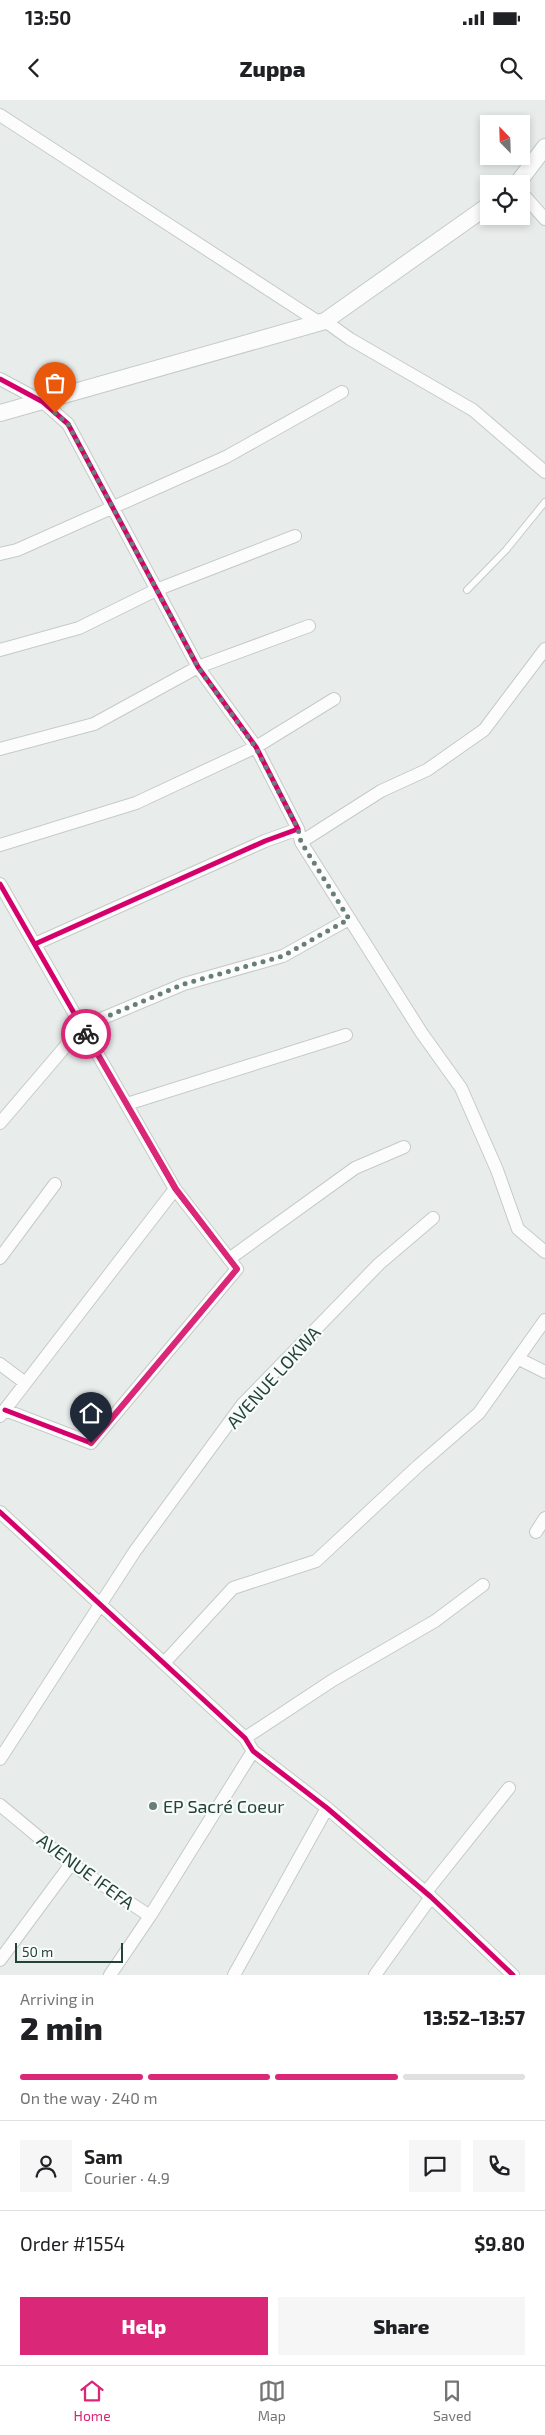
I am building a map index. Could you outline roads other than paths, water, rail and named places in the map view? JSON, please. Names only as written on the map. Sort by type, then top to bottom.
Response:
[{"type":"street","points":[[0,115],[322,322],[473,410],[545,472]]},
{"type":"street","points":[[524,175],[545,147]]},
{"type":"street","points":[[530,202],[545,219]]},
{"type":"street","points":[[0,413],[322,322],[480,211]]},
{"type":"street","points":[[0,379],[43,402],[68,424],[198,667],[256,748],[300,836],[349,919],[421,1032],[461,1088],[497,1170],[518,1229],[545,1252]]},
{"type":"street","points":[[0,554],[17,550],[226,458],[342,392]]},
{"type":"street","points":[[0,650],[79,628],[156,590],[295,536]]},
{"type":"street","points":[[0,749],[94,724],[198,667],[309,626]]},
{"type":"street","points":[[35,944],[265,841],[300,836],[381,791],[428,770],[484,730],[545,649]]},
{"type":"street","points":[[0,845],[136,803],[256,748],[334,699]]},
{"type":"street","points":[[0,884],[176,1189],[237,1269],[91,1443],[2,1413],[24,1382],[176,1189]]},
{"type":"street","points":[[0,1123],[82,1027],[184,984],[283,956],[349,919]]},
{"type":"street","points":[[127,1104],[346,1036]]},
{"type":"street","points":[[229,1259],[355,1168],[404,1147]]},
{"type":"street","points":[[0,1258],[55,1184]]},
{"type":"street","name":"AVENUE LOKWA","points":[[0,1759],[135,1551],[242,1406],[379,1264],[433,1218]]},
{"type":"street","points":[[165,1662],[233,1588],[316,1561],[418,1466],[479,1414],[545,1320]]},
{"type":"street","points":[[519,1358],[545,1372]]},
{"type":"street","points":[[0,1364],[24,1382]]},
{"type":"street","points":[[0,1512],[165,1662],[245,1738],[252,1751],[327,1808],[428,1895],[513,1975]]},
{"type":"street","points":[[536,1532],[545,1518]]},
{"type":"street","points":[[245,1738],[333,1680],[435,1621],[483,1585]]},
{"type":"street","points":[[110,1975],[150,1916],[252,1751]]},
{"type":"street","points":[[375,1975],[428,1895],[509,1788]]},
{"type":"street","name":"AVENUE IFEFA","points":[[0,1805],[71,1864],[150,1916]]},
{"type":"street","points":[[234,1975],[327,1808]]},
{"type":"street","points":[[0,1960],[71,1864]]},
{"type":"lane","points":[[467,590],[506,550],[545,502]]},
{"type":"place","name":"EP Sacré Coeur","points":[[153,1806]]}]
